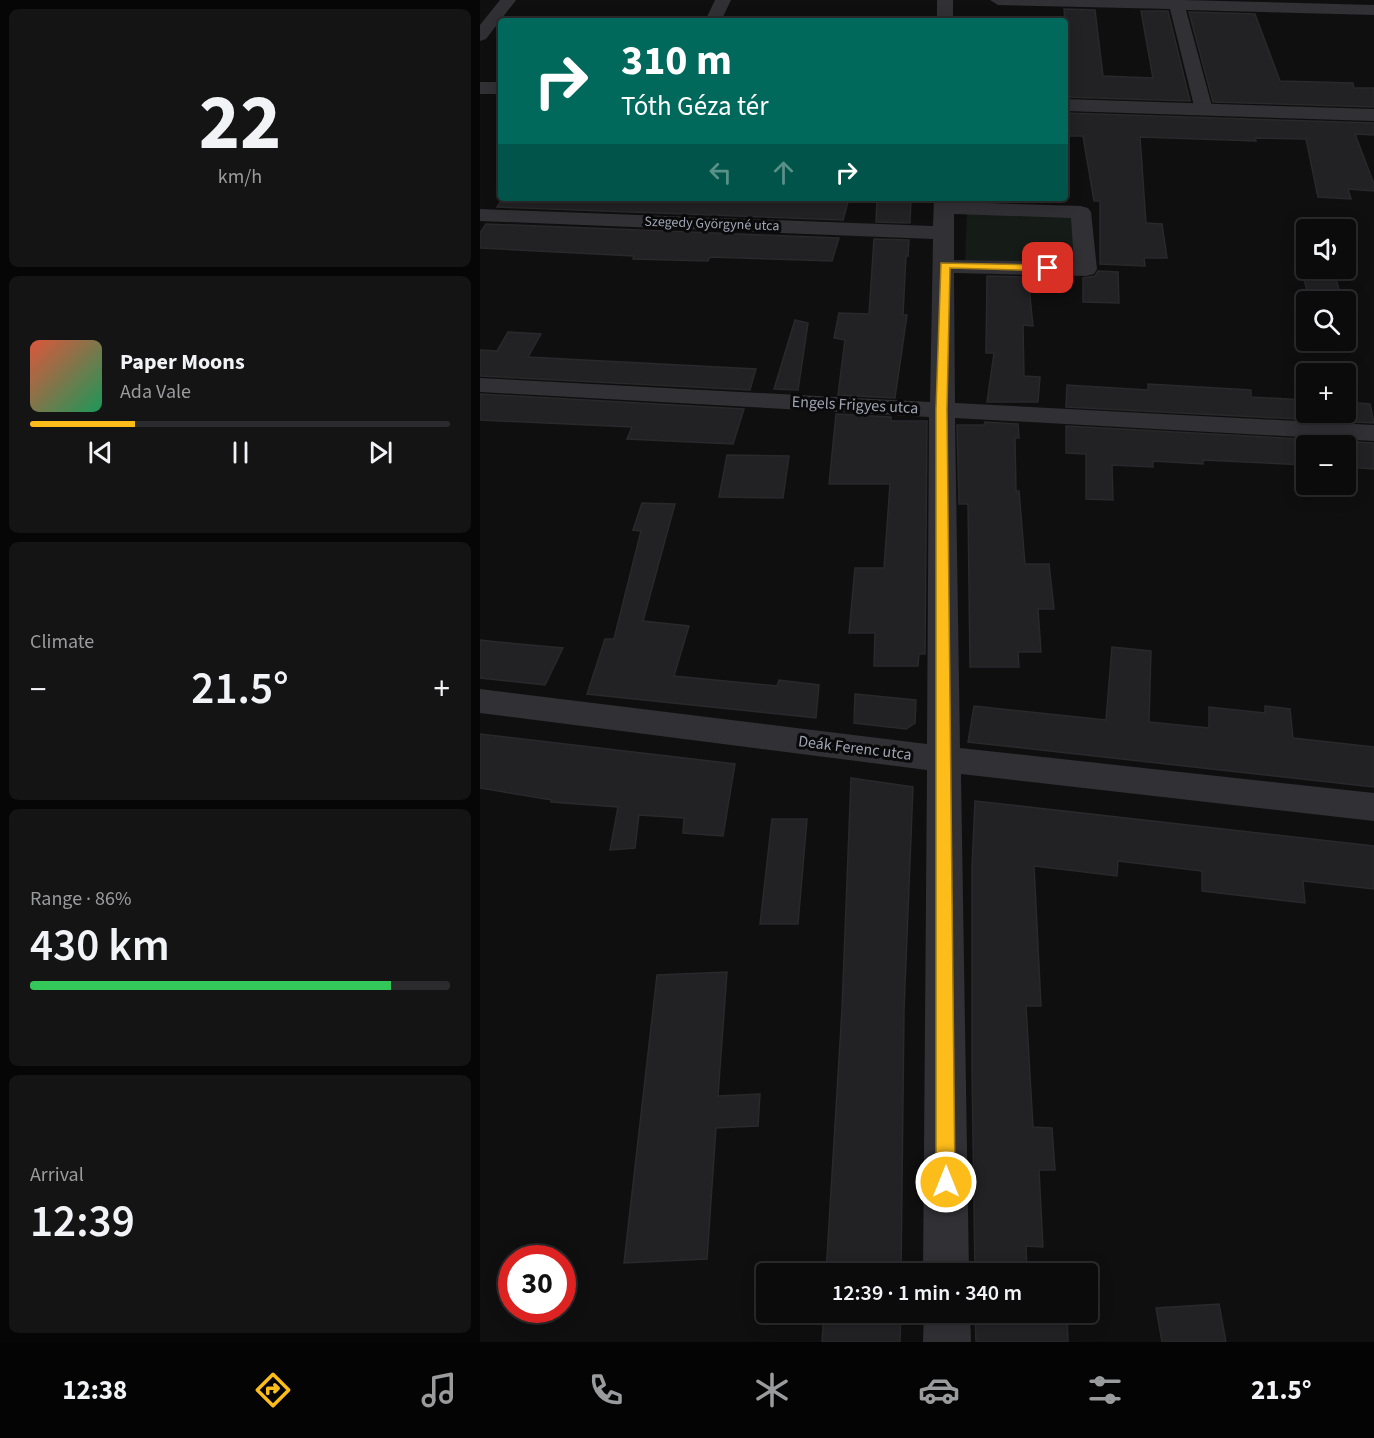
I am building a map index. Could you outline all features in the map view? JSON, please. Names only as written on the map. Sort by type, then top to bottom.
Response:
[{"type":"street","points":[[480,36],[508,0]]},
{"type":"street","points":[[714,18],[723,0]]},
{"type":"street","points":[[945,0],[945,18]]},
{"type":"street","points":[[998,0],[1177,2],[1374,10]]},
{"type":"street","points":[[1177,2],[1204,110]]},
{"type":"street","points":[[480,88],[498,88]]},
{"type":"street","points":[[1068,105],[1374,115]]},
{"type":"street","name":"Szegedy Györgyné utca","points":[[480,215],[1081,212],[1086,269],[945,266]]},
{"type":"street","points":[[945,213],[942,409],[946,1263]]},
{"type":"street","name":"Engels Frigyes utca","points":[[480,384],[1374,432]]},
{"type":"street","name":"Deák Ferenc utca","points":[[480,701],[944,759],[1374,807]]},
{"type":"street","points":[[947,1323],[947,1342]]},
{"type":"shaded area","points":[[967,210],[1078,213],[1084,267],[965,265]]},
{"type":"building","points":[[1064,9],[1095,10],[1103,76],[1153,78],[1141,11],[1168,11],[1190,101],[1068,97],[1068,18],[1065,18]]},
{"type":"building","points":[[1189,12],[1255,14],[1280,81],[1353,83],[1354,88],[1374,88],[1374,107],[1213,102]]},
{"type":"building","points":[[1068,113],[1374,123],[1374,135],[1355,134],[1374,184],[1374,191],[1348,189],[1351,199],[1318,197],[1306,139],[1255,138],[1256,141],[1140,137],[1146,223],[1162,224],[1167,258],[1144,258],[1145,266],[1100,264],[1100,201],[1094,201],[1083,136],[1068,136]]},
{"type":"building","points":[[501,201],[848,201],[843,220],[497,207]]},
{"type":"building","points":[[877,201],[911,201],[910,223],[876,222]]},
{"type":"building","points":[[486,224],[839,238],[832,261],[710,257],[708,261],[633,259],[634,256],[480,248],[480,233]]},
{"type":"building","points":[[874,239],[909,240],[903,315],[907,315],[895,398],[838,395],[845,340],[834,338],[839,313],[869,314]]},
{"type":"building","points":[[1098,271],[1118,272],[1119,303],[1083,302],[1083,278],[1095,276]]},
{"type":"building","points":[[987,276],[1028,277],[1033,326],[1023,325],[1024,376],[1040,377],[1038,402],[987,402],[994,353],[986,353]]},
{"type":"building","points":[[1304,279],[1336,279],[1339,291],[1307,291]]},
{"type":"building","points":[[795,320],[808,323],[798,390],[774,389]]},
{"type":"building","points":[[508,332],[541,334],[528,357],[756,369],[750,390],[480,376],[480,350],[497,351]]},
{"type":"building","points":[[1148,384],[1251,390],[1251,397],[1296,399],[1296,419],[1066,407],[1067,385],[1148,390]]},
{"type":"building","points":[[480,394],[744,409],[733,444],[627,439],[632,427],[480,420]]},
{"type":"building","points":[[1356,403],[1370,404],[1374,423],[1356,422]]},
{"type":"building","points":[[836,414],[891,417],[891,421],[927,421],[925,654],[919,654],[918,666],[874,666],[875,633],[849,633],[855,568],[884,568],[890,484],[829,484]]},
{"type":"building","points":[[985,422],[1018,424],[1019,438],[1015,438],[1016,491],[1019,491],[1025,564],[1049,564],[1054,609],[1038,609],[1041,652],[1018,652],[1019,667],[970,667],[968,504],[959,504],[957,425],[984,425]]},
{"type":"building","points":[[1066,426],[1296,439],[1296,465],[1203,460],[1203,464],[1153,461],[1153,467],[1112,465],[1113,500],[1086,499],[1086,454],[1066,453]]},
{"type":"building","points":[[1356,442],[1374,443],[1374,469],[1356,468]]},
{"type":"building","points":[[727,455],[789,456],[783,498],[719,497]]},
{"type":"building","points":[[642,503],[675,504],[643,621],[689,626],[674,676],[777,686],[779,680],[819,685],[816,718],[587,694],[605,639],[614,639],[641,531],[633,530]]},
{"type":"building","points":[[480,640],[563,648],[545,685],[480,678]]},
{"type":"building","points":[[1112,647],[1151,651],[1149,722],[1209,728],[1209,707],[1265,713],[1265,706],[1290,709],[1293,738],[1374,747],[1374,787],[968,742],[974,706],[1106,720]]},
{"type":"building","points":[[855,694],[916,700],[915,723],[906,729],[854,723]]},
{"type":"building","points":[[480,734],[735,764],[723,836],[683,833],[684,818],[639,815],[635,848],[610,850],[618,807],[551,802],[552,800],[480,788]]},
{"type":"building","points":[[851,778],[913,787],[904,1011],[901,1263],[827,1263],[842,1009]]},
{"type":"building","points":[[975,801],[1374,846],[1374,889],[1303,881],[1305,903],[1202,891],[1202,871],[1118,861],[1117,876],[1034,866],[1041,1006],[1026,1006],[1033,1127],[1052,1128],[1055,1170],[1039,1170],[1043,1247],[1026,1246],[1027,1263],[975,1263],[972,867]]},
{"type":"building","points":[[772,819],[807,819],[798,924],[760,924]]},
{"type":"building","points":[[727,972],[718,1096],[760,1094],[758,1126],[716,1128],[707,1259],[624,1263],[657,975]]},
{"type":"building","points":[[1219,1304],[1226,1342],[1162,1342],[1156,1308]]},
{"type":"building","points":[[823,1323],[901,1323],[900,1342],[822,1342]]},
{"type":"building","points":[[975,1323],[1067,1323],[1068,1342],[976,1342]]},
{"type":"route","points":[[946,1182],[942,409],[945,266],[1048,268]]}]
